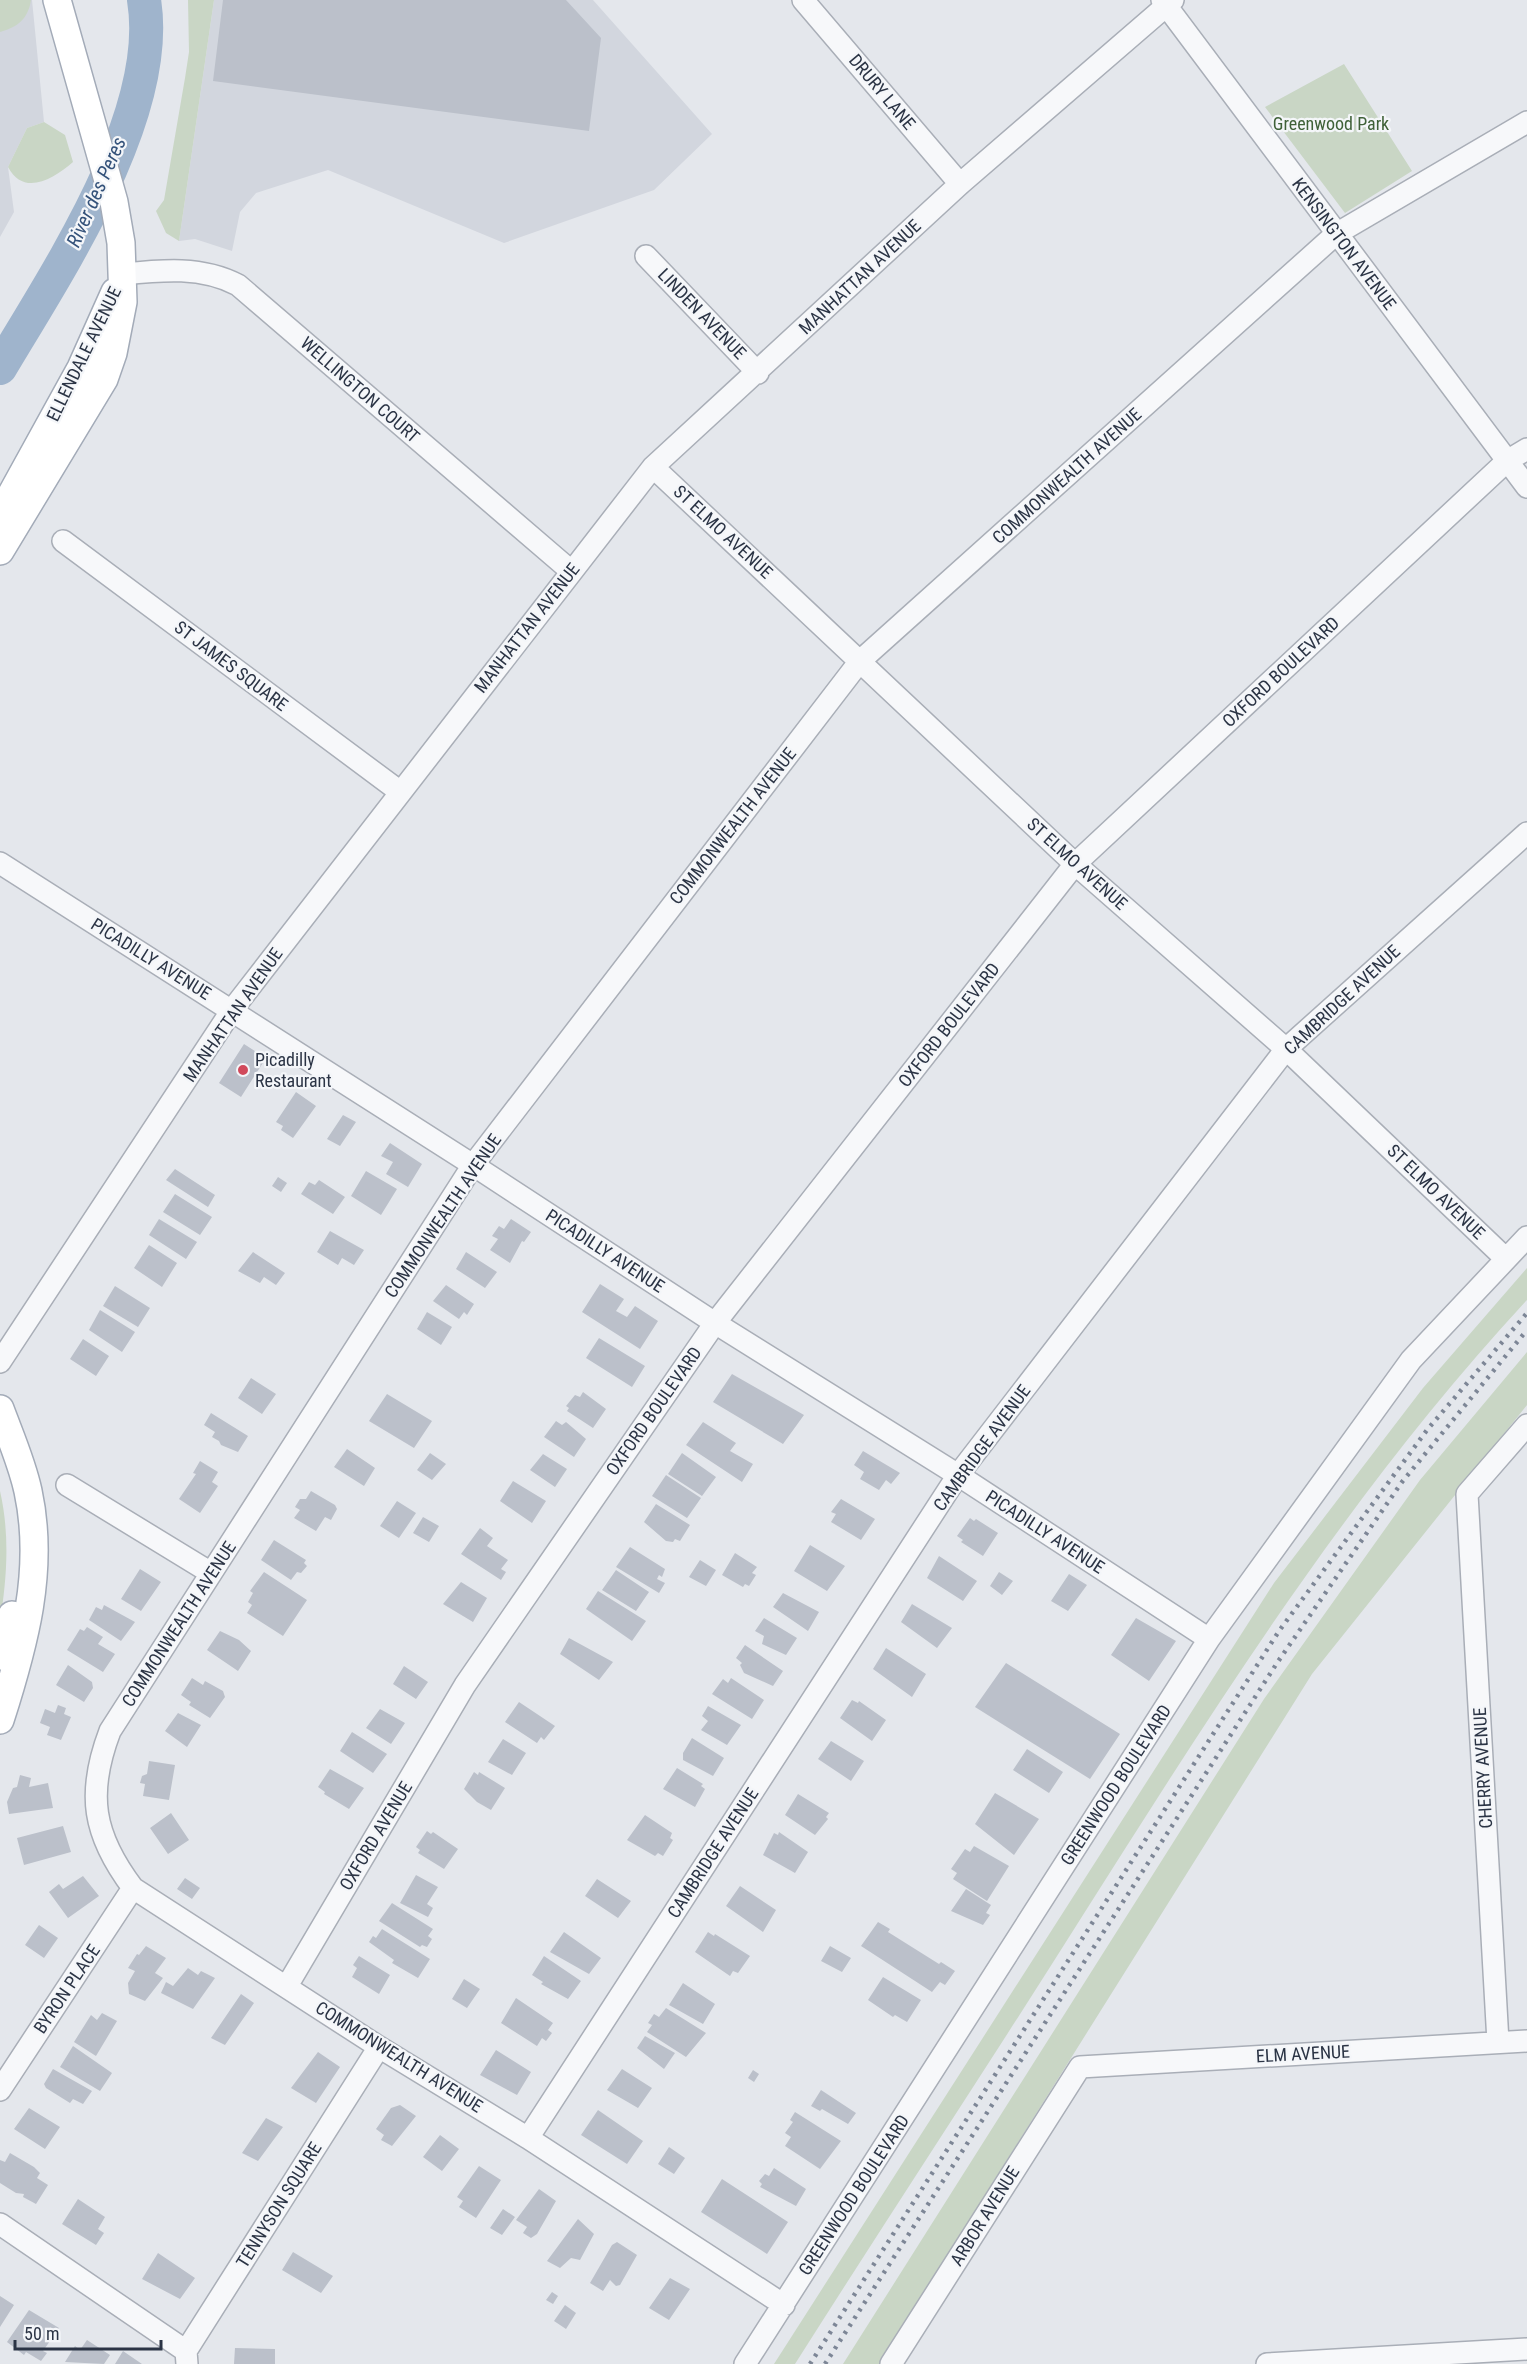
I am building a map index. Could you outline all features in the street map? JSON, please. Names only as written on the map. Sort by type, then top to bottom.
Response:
[{"type":"main road","points":[[57,0],[114,202],[123,272]]},
{"type":"main road","name":"ELLENDALE AVENUE","points":[[0,515],[81,368],[123,272]]},
{"type":"main road","name":"ELLENDALE AVENUE","points":[[0,551],[104,379],[120,327],[123,272]]},
{"type":"main road","points":[[0,1409],[28,1489],[35,1548],[31,1604],[21,1653],[0,1720]]},
{"type":"main road","points":[[0,1461],[12,1495],[19,1563],[11,1624],[0,1656]]},
{"type":"street","name":"DRURY LANE","points":[[803,0],[960,184]]},
{"type":"street","name":"MANHATTAN AVENUE","points":[[0,1362],[232,1010],[399,791],[653,467],[758,373],[960,184],[1167,2]]},
{"type":"street","name":"KENSINGTON AVENUE","points":[[1167,2],[1336,234],[1527,487]]},
{"type":"street","name":"COMMONWEALTH AVENUE","points":[[784,2305],[528,2138],[379,2048],[287,1986],[133,1888],[108,1850],[100,1830],[94,1785],[99,1759],[110,1731],[473,1165],[860,661],[1336,234],[1527,122]]},
{"type":"street","name":"LINDEN AVENUE","points":[[646,256],[758,373]]},
{"type":"street","name":"WELLINGTON COURT","points":[[123,272],[192,271],[224,278],[238,285],[571,572]]},
{"type":"street","name":"OXFORD BOULEVARD","points":[[465,1685],[715,1323],[1075,864],[1508,461],[1527,449]]},
{"type":"street","name":"ST ELMO AVENUE","points":[[653,467],[1075,864],[1286,1049],[1505,1258]]},
{"type":"street","name":"ST JAMES SQUARE","points":[[63,541],[399,791]]},
{"type":"street","name":"CAMBRIDGE AVENUE","points":[[528,2138],[958,1475],[1286,1049],[1527,833]]},
{"type":"street","name":"PICADILLY AVENUE","points":[[0,863],[473,1165],[715,1323],[958,1475],[1209,1639]]},
{"type":"street","name":"GREENWOOD BOULEVARD","points":[[745,2364],[1209,1639],[1411,1360],[1527,1237]]},
{"type":"street","name":"CHERRY AVENUE","points":[[1498,2042],[1467,1494],[1527,1425]]},
{"type":"street","points":[[67,1485],[212,1573]]},
{"type":"street","name":"OXFORD AVENUE","points":[[287,1986],[465,1685]]},
{"type":"street","name":"BYRON PLACE","points":[[0,2090],[133,1888]]},
{"type":"street","name":"ELM AVENUE","points":[[1080,2067],[1527,2041]]},
{"type":"street","name":"TENNYSON SQUARE","points":[[186,2357],[379,2048]]},
{"type":"street","name":"ARBOR AVENUE","points":[[891,2364],[1080,2067]]},
{"type":"street","points":[[0,2224],[186,2357]]},
{"type":"street","points":[[1267,2364],[1527,2349]]},
{"type":"shaded area","points":[[0,0],[32,0],[44,122],[27,128],[8,167],[14,212],[0,237]]},
{"type":"shaded area","points":[[214,0],[593,0],[712,134],[654,190],[504,243],[328,170],[256,193],[240,212],[232,251],[195,239],[179,241]]},
{"type":"green space","points":[[0,0],[31,0],[25,17],[12,28],[0,32]]},
{"type":"green space","points":[[188,0],[214,0],[179,241],[166,233],[156,211],[164,200],[189,52]]},
{"type":"green space","name":"Greenwood Park","points":[[1344,64],[1412,171],[1345,213],[1265,107]]},
{"type":"green space","points":[[44,122],[65,135],[73,162],[48,179],[30,183],[22,181],[8,167],[27,128]]},
{"type":"green space","points":[[1527,1268],[1527,1300],[1463,1372],[1403,1445],[1291,1597],[1186,1754],[795,2364],[774,2364],[1274,1583],[1423,1388]]},
{"type":"green space","points":[[1527,1352],[1527,1405],[1312,1674],[879,2364],[843,2364],[1264,1699],[1420,1480]]},
{"type":"green space","points":[[0,1491],[5,1524],[6,1556],[0,1622]]},
{"type":"water","name":"River des Peres","points":[[130,0],[158,0],[157,51],[152,83],[133,129],[125,99],[132,49]]},
{"type":"building","points":[[223,0],[566,0],[601,38],[589,131],[213,81]]},
{"type":"building","name":"Picadilly Restaurant","points":[[244,1044],[266,1058],[241,1097],[219,1083]]},
{"type":"building","points":[[296,1092],[316,1106],[293,1138],[281,1130],[283,1126],[276,1122]]},
{"type":"building","points":[[343,1115],[356,1122],[340,1146],[327,1139]]},
{"type":"building","points":[[390,1143],[422,1164],[408,1187],[386,1174],[393,1162],[381,1156]]},
{"type":"building","points":[[175,1169],[215,1195],[208,1207],[166,1180]]},
{"type":"building","points":[[366,1171],[397,1189],[381,1215],[351,1196]]},
{"type":"building","points":[[278,1177],[287,1183],[281,1192],[272,1186]]},
{"type":"building","points":[[319,1180],[345,1197],[333,1214],[301,1194],[309,1182],[315,1185]]},
{"type":"building","points":[[175,1194],[212,1217],[200,1235],[163,1212]]},
{"type":"building","points":[[159,1219],[197,1242],[186,1259],[149,1235]]},
{"type":"building","points":[[511,1219],[531,1232],[524,1242],[522,1241],[510,1263],[490,1250],[498,1239],[492,1236],[499,1226],[504,1229]]},
{"type":"building","points":[[330,1231],[364,1250],[354,1265],[342,1258],[338,1265],[317,1252]]},
{"type":"building","points":[[149,1245],[177,1263],[162,1287],[134,1268]]},
{"type":"building","points":[[253,1252],[285,1273],[276,1285],[264,1277],[260,1283],[238,1271]]},
{"type":"building","points":[[466,1252],[497,1272],[485,1288],[456,1269]]},
{"type":"building","points":[[600,1284],[624,1299],[616,1311],[627,1317],[635,1306],[658,1321],[640,1349],[582,1312]]},
{"type":"building","points":[[446,1285],[474,1304],[467,1315],[464,1312],[459,1319],[433,1301]]},
{"type":"building","points":[[115,1286],[150,1308],[138,1327],[103,1306]]},
{"type":"building","points":[[100,1310],[135,1332],[122,1352],[89,1330]]},
{"type":"building","points":[[427,1312],[452,1327],[441,1345],[417,1329]]},
{"type":"building","points":[[599,1338],[645,1366],[632,1387],[586,1358]]},
{"type":"building","points":[[83,1339],[109,1356],[96,1376],[70,1359]]},
{"type":"building","points":[[732,1374],[804,1415],[783,1444],[713,1402]]},
{"type":"building","points":[[251,1378],[276,1394],[262,1414],[238,1398]]},
{"type":"building","points":[[583,1392],[606,1409],[593,1428],[567,1411],[569,1408],[566,1406],[575,1395],[580,1397]]},
{"type":"building","points":[[387,1394],[432,1421],[414,1448],[369,1421]]},
{"type":"building","points":[[211,1413],[248,1436],[238,1452],[221,1445],[212,1437],[215,1432],[204,1425]]},
{"type":"building","points":[[556,1421],[562,1425],[566,1422],[586,1439],[574,1457],[544,1437]]},
{"type":"building","points":[[703,1422],[736,1443],[730,1451],[753,1464],[742,1482],[686,1445]]},
{"type":"building","points":[[347,1449],[375,1468],[364,1486],[334,1467]]},
{"type":"building","points":[[863,1451],[900,1473],[891,1484],[886,1480],[879,1490],[860,1479],[864,1472],[854,1465]]},
{"type":"building","points":[[430,1453],[446,1464],[432,1480],[417,1470]]},
{"type":"building","points":[[682,1453],[716,1477],[702,1496],[668,1474]]},
{"type":"building","points":[[543,1454],[567,1469],[555,1487],[530,1470]]},
{"type":"building","points":[[200,1461],[218,1472],[212,1482],[218,1486],[200,1513],[179,1499],[196,1474],[193,1473]]},
{"type":"building","points":[[666,1475],[701,1498],[687,1518],[652,1496]]},
{"type":"building","points":[[513,1481],[546,1501],[532,1523],[500,1501]]},
{"type":"building","points":[[311,1491],[335,1505],[337,1509],[331,1520],[325,1517],[316,1531],[294,1518],[300,1510],[295,1507],[300,1499],[306,1499]]},
{"type":"building","points":[[841,1499],[875,1519],[861,1540],[831,1522],[836,1514],[831,1512]]},
{"type":"building","points":[[397,1501],[416,1513],[399,1538],[380,1526]]},
{"type":"building","points":[[656,1504],[690,1525],[680,1541],[675,1539],[673,1542],[666,1541],[644,1522]]},
{"type":"building","points":[[423,1517],[439,1526],[429,1542],[413,1533]]},
{"type":"building","points":[[970,1518],[974,1521],[976,1519],[998,1533],[983,1556],[961,1542],[963,1540],[957,1536]]},
{"type":"building","points":[[480,1528],[493,1538],[487,1546],[508,1560],[501,1569],[506,1572],[501,1580],[461,1554]]},
{"type":"building","points":[[274,1540],[306,1560],[304,1563],[307,1566],[301,1573],[297,1572],[291,1580],[261,1560]]},
{"type":"building","points":[[810,1545],[845,1566],[827,1591],[794,1571]]},
{"type":"building","points":[[630,1547],[665,1569],[662,1577],[659,1575],[657,1579],[665,1583],[659,1593],[616,1567]]},
{"type":"building","points":[[735,1553],[757,1567],[752,1573],[756,1575],[749,1586],[745,1584],[743,1587],[722,1575]]},
{"type":"building","points":[[939,1556],[977,1581],[963,1601],[927,1578]]},
{"type":"building","points":[[700,1560],[716,1570],[706,1586],[689,1577]]},
{"type":"building","points":[[140,1569],[161,1582],[141,1611],[121,1599]]},
{"type":"building","points":[[616,1570],[649,1592],[636,1611],[602,1590]]},
{"type":"building","points":[[264,1572],[307,1600],[283,1636],[247,1613],[252,1605],[248,1602],[253,1593],[250,1591]]},
{"type":"building","points":[[999,1572],[1013,1581],[1002,1595],[990,1586]]},
{"type":"building","points":[[1069,1574],[1087,1585],[1068,1611],[1051,1601]]},
{"type":"building","points":[[461,1582],[487,1598],[473,1622],[443,1604]]},
{"type":"building","points":[[598,1591],[646,1621],[632,1641],[586,1609]]},
{"type":"building","points":[[783,1593],[819,1612],[808,1631],[773,1607]]},
{"type":"building","points":[[912,1604],[952,1628],[937,1648],[901,1622]]},
{"type":"building","points":[[104,1605],[135,1622],[121,1641],[89,1620],[96,1607],[102,1610]]},
{"type":"building","points":[[764,1618],[797,1638],[786,1655],[762,1644],[764,1636],[755,1631]]},
{"type":"building","points":[[1136,1618],[1176,1641],[1149,1681],[1111,1655]]},
{"type":"building","points":[[87,1627],[103,1637],[98,1644],[115,1654],[103,1672],[67,1650],[80,1629],[84,1631]]},
{"type":"building","points":[[220,1631],[239,1640],[251,1651],[238,1671],[207,1650]]},
{"type":"building","points":[[569,1638],[613,1662],[599,1680],[560,1654]]},
{"type":"building","points":[[745,1645],[783,1671],[773,1686],[744,1673],[740,1665],[742,1663],[736,1658]]},
{"type":"building","points":[[886,1648],[926,1674],[912,1697],[873,1669]]},
{"type":"building","points":[[1006,1663],[1120,1734],[1090,1779],[975,1707]]},
{"type":"building","points":[[68,1665],[92,1682],[93,1688],[84,1702],[56,1685]]},
{"type":"building","points":[[404,1666],[428,1682],[416,1699],[393,1684]]},
{"type":"building","points":[[192,1678],[203,1685],[205,1681],[223,1691],[225,1697],[210,1718],[189,1705],[191,1702],[181,1695]]},
{"type":"building","points":[[731,1678],[764,1700],[752,1719],[712,1694],[723,1679],[728,1683]]},
{"type":"building","points":[[852,1700],[858,1703],[859,1701],[886,1720],[872,1741],[840,1718]]},
{"type":"building","points":[[519,1702],[555,1726],[544,1740],[541,1737],[537,1743],[505,1722]]},
{"type":"building","points":[[58,1705],[66,1708],[64,1714],[71,1717],[61,1740],[47,1735],[50,1727],[40,1723],[45,1709],[55,1713]]},
{"type":"building","points":[[708,1706],[741,1725],[727,1745],[701,1730],[708,1721],[702,1716]]},
{"type":"building","points":[[380,1709],[405,1723],[391,1744],[366,1728]]},
{"type":"building","points":[[178,1713],[201,1725],[187,1747],[165,1731]]},
{"type":"building","points":[[352,1732],[387,1754],[373,1773],[340,1751]]},
{"type":"building","points":[[692,1738],[724,1758],[713,1776],[683,1760],[683,1753]]},
{"type":"building","points":[[503,1739],[526,1753],[512,1775],[488,1762]]},
{"type":"building","points":[[831,1741],[864,1761],[851,1781],[818,1759]]},
{"type":"building","points":[[1027,1749],[1063,1772],[1049,1793],[1013,1770]]},
{"type":"building","points":[[149,1761],[175,1765],[169,1800],[143,1796],[145,1784],[140,1783],[142,1776],[147,1774]]},
{"type":"building","points":[[677,1768],[703,1784],[701,1786],[705,1789],[695,1807],[663,1789]]},
{"type":"building","points":[[330,1769],[364,1788],[349,1809],[324,1794],[325,1792],[318,1787]]},
{"type":"building","points":[[474,1772],[478,1775],[479,1772],[505,1788],[491,1810],[477,1802],[464,1789]]},
{"type":"building","points":[[20,1775],[31,1778],[29,1787],[48,1783],[53,1808],[9,1814],[7,1802],[13,1788],[17,1787]]},
{"type":"building","points":[[995,1793],[1039,1819],[1014,1855],[975,1824]]},
{"type":"building","points":[[798,1794],[829,1813],[826,1817],[828,1819],[815,1835],[785,1815]]},
{"type":"building","points":[[171,1813],[189,1840],[168,1854],[150,1828]]},
{"type":"building","points":[[645,1815],[672,1833],[670,1838],[673,1840],[663,1856],[658,1853],[655,1856],[627,1840]]},
{"type":"building","points":[[63,1826],[71,1852],[24,1865],[17,1838]]},
{"type":"building","points":[[427,1831],[431,1834],[433,1832],[458,1849],[444,1869],[418,1853],[420,1850],[416,1847]]},
{"type":"building","points":[[779,1832],[808,1852],[795,1873],[763,1855],[774,1833],[778,1835]]},
{"type":"building","points":[[974,1846],[1009,1866],[987,1901],[953,1879],[957,1873],[951,1869],[965,1849],[970,1852]]},
{"type":"building","points":[[416,1875],[438,1887],[427,1904],[433,1908],[428,1917],[400,1903]]},
{"type":"building","points":[[83,1876],[99,1896],[68,1918],[49,1892],[59,1884],[63,1889]]},
{"type":"building","points":[[185,1878],[200,1888],[192,1899],[177,1889]]},
{"type":"building","points":[[597,1879],[631,1901],[618,1918],[585,1896]]},
{"type":"building","points":[[740,1886],[776,1910],[763,1932],[726,1906]]},
{"type":"building","points":[[966,1889],[991,1905],[986,1913],[990,1915],[983,1925],[951,1911]]},
{"type":"building","points":[[392,1903],[433,1929],[428,1936],[432,1939],[427,1947],[422,1945],[420,1947],[379,1921]]},
{"type":"building","points":[[878,1922],[890,1929],[888,1932],[939,1964],[941,1962],[955,1971],[945,1985],[940,1982],[932,1992],[861,1946]]},
{"type":"building","points":[[39,1925],[58,1938],[44,1958],[25,1945]]},
{"type":"building","points":[[382,1929],[430,1959],[418,1978],[392,1963],[394,1960],[369,1942],[373,1936],[376,1938]]},
{"type":"building","points":[[564,1932],[601,1958],[589,1974],[550,1952]]},
{"type":"building","points":[[708,1932],[750,1956],[738,1973],[733,1971],[730,1976],[695,1952]]},
{"type":"building","points":[[146,1946],[166,1958],[155,1973],[163,1978],[145,2001],[129,1994],[128,1983],[135,1971],[128,1968],[137,1954],[139,1955]]},
{"type":"building","points":[[830,1946],[851,1958],[842,1972],[821,1961]]},
{"type":"building","points":[[359,1956],[390,1975],[379,1994],[352,1977],[357,1968],[353,1965]]},
{"type":"building","points":[[544,1956],[581,1981],[568,1999],[541,1984],[543,1982],[532,1975]]},
{"type":"building","points":[[188,1968],[198,1975],[201,1971],[215,1978],[193,2009],[161,1993],[166,1982],[173,1986]]},
{"type":"building","points":[[883,1977],[921,2000],[907,2022],[895,2015],[893,2017],[868,2000]]},
{"type":"building","points":[[464,1979],[480,1989],[467,2008],[452,1999]]},
{"type":"building","points":[[683,1983],[715,2004],[703,2024],[669,2005]]},
{"type":"building","points":[[241,1994],[254,2003],[225,2045],[211,2038]]},
{"type":"building","points":[[516,1998],[553,2023],[548,2030],[552,2033],[546,2041],[542,2038],[537,2046],[501,2023]]},
{"type":"building","points":[[666,2008],[706,2033],[686,2057],[647,2032],[652,2025],[648,2023],[654,2014],[659,2017]]},
{"type":"building","points":[[102,2013],[117,2021],[96,2056],[74,2042],[91,2015],[97,2020]]},
{"type":"building","points":[[645,2036],[675,2053],[664,2069],[637,2048]]},
{"type":"building","points":[[73,2046],[112,2073],[100,2091],[60,2067]]},
{"type":"building","points":[[496,2050],[531,2072],[517,2095],[480,2075]]},
{"type":"building","points":[[318,2052],[340,2067],[316,2103],[291,2088]]},
{"type":"building","points":[[53,2069],[92,2091],[83,2104],[73,2099],[70,2103],[46,2088],[44,2084]]},
{"type":"building","points":[[622,2069],[652,2088],[638,2108],[607,2090]]},
{"type":"building","points":[[753,2070],[759,2074],[754,2082],[748,2078]]},
{"type":"building","points":[[821,2090],[856,2113],[848,2124],[822,2109],[820,2111],[811,2106]]},
{"type":"building","points":[[400,2105],[416,2116],[392,2146],[381,2140],[384,2135],[376,2129],[391,2108]]},
{"type":"building","points":[[29,2108],[60,2127],[45,2149],[14,2129]]},
{"type":"building","points":[[598,2110],[643,2141],[627,2164],[581,2135]]},
{"type":"building","points":[[795,2112],[841,2141],[820,2169],[785,2146],[791,2137],[785,2133],[793,2122],[790,2120]]},
{"type":"building","points":[[266,2118],[283,2127],[258,2161],[242,2153]]},
{"type":"building","points":[[440,2135],[459,2149],[442,2171],[423,2157]]},
{"type":"building","points":[[669,2147],[685,2158],[674,2174],[658,2164]]},
{"type":"building","points":[[10,2153],[34,2167],[40,2173],[37,2178],[48,2185],[36,2204],[23,2197],[24,2194],[16,2193],[0,2183],[0,2160],[5,2162]]},
{"type":"building","points":[[479,2166],[501,2180],[476,2218],[459,2207],[463,2201],[457,2197]]},
{"type":"building","points":[[774,2168],[806,2189],[796,2206],[760,2187],[762,2184],[759,2181],[765,2174],[769,2176]]},
{"type":"building","points":[[722,2179],[788,2222],[767,2254],[701,2212]]},
{"type":"building","points":[[539,2189],[556,2201],[537,2234],[531,2238],[523,2233],[527,2227],[516,2220]]},
{"type":"building","points":[[78,2199],[105,2217],[98,2229],[104,2233],[96,2245],[62,2224]]},
{"type":"building","points":[[503,2209],[515,2217],[502,2235],[490,2228]]},
{"type":"building","points":[[578,2219],[594,2234],[580,2260],[571,2258],[560,2268],[547,2261]]},
{"type":"building","points":[[617,2242],[637,2255],[620,2285],[616,2286],[610,2280],[603,2291],[590,2283],[612,2245]]},
{"type":"building","points":[[293,2252],[333,2276],[321,2293],[282,2270]]},
{"type":"building","points":[[158,2253],[195,2278],[180,2299],[142,2279]]},
{"type":"building","points":[[670,2278],[690,2289],[669,2320],[649,2308]]},
{"type":"building","points":[[552,2292],[558,2296],[553,2304],[546,2300]]},
{"type":"building","points":[[0,2296],[14,2305],[0,2327]]},
{"type":"building","points":[[565,2305],[576,2313],[566,2329],[554,2321]]},
{"type":"building","points":[[29,2310],[59,2328],[43,2351],[47,2353],[41,2361],[26,2352],[24,2355],[7,2342]]},
{"type":"building","points":[[87,2340],[110,2355],[104,2364],[65,2362],[75,2346],[80,2350]]},
{"type":"building","points":[[235,2348],[275,2349],[275,2364],[234,2364]]},
{"type":"building","points":[[123,2351],[142,2364],[115,2364]]},
{"type":"waterway","name":"River des Peres","points":[[0,368],[76,240],[122,142],[138,93],[146,45],[144,0]]},
{"type":"railway","points":[[810,2364],[1279,1631],[1427,1430],[1527,1313]]},
{"type":"railway","points":[[825,2364],[1277,1663],[1402,1482],[1527,1330]]},
{"type":"place","name":"Picadilly Restaurant","points":[[243,1070]]}]
